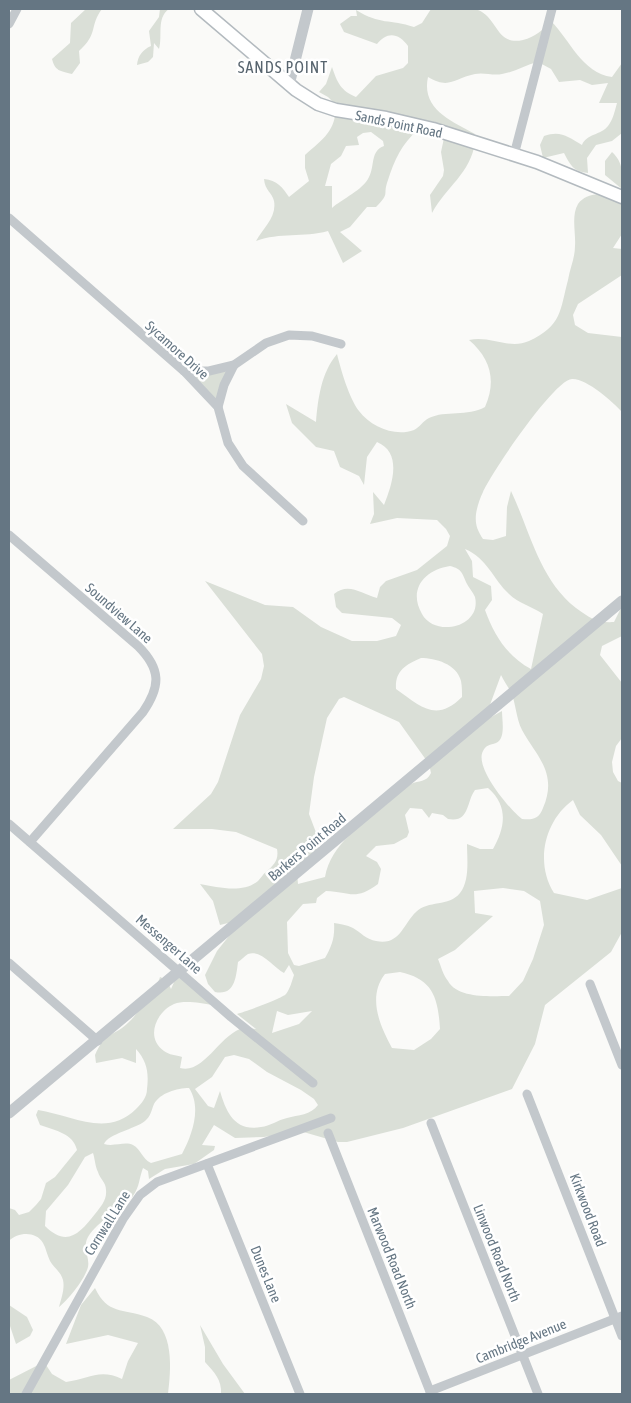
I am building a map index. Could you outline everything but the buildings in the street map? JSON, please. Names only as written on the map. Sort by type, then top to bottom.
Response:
[{"type":"main road","name":"Sands Point Road","points":[[201,9],[289,85],[318,104],[336,110],[386,118],[433,129],[514,155],[622,197]]},
{"type":"street","points":[[9,24],[17,9]]},
{"type":"street","points":[[289,85],[308,9]]},
{"type":"street","points":[[514,155],[552,9]]},
{"type":"street","name":"Sycamore Drive","points":[[9,218],[184,372],[218,407]]},
{"type":"street","points":[[184,372],[208,371],[234,365],[266,343],[289,335],[312,336],[341,344]]},
{"type":"street","points":[[234,365],[224,385],[218,407],[224,431],[235,456],[256,479],[302,521]]},
{"type":"street","name":"Soundview Lane","points":[[9,535],[138,646],[148,657],[156,675],[156,688],[143,712],[30,842]]},
{"type":"street","name":"Barkers Point Road","points":[[9,1113],[622,601]]},
{"type":"street","name":"Messenger Lane","points":[[9,824],[179,971],[313,1083]]},
{"type":"street","points":[[9,963],[98,1040]]},
{"type":"street","points":[[590,984],[622,1065]]},
{"type":"street","name":"Kirkwood Road","points":[[528,1094],[619,1317],[622,1336]]},
{"type":"street","name":"Cornwall Lane","points":[[26,1394],[134,1202],[156,1182],[331,1118]]},
{"type":"street","name":"Linwood Road North","points":[[431,1123],[538,1394]]},
{"type":"street","name":"Marwood Road North","points":[[328,1133],[431,1393]]},
{"type":"street","name":"Dunes Lane","points":[[207,1164],[300,1394]]},
{"type":"street","name":"Cambridge Avenue","points":[[431,1393],[619,1317]]},
{"type":"shaded area","points":[[86,9],[102,9],[92,34],[79,51],[80,63],[72,74],[61,71],[56,68],[52,59],[70,43],[71,23]]},
{"type":"shaded area","points":[[160,9],[169,9],[161,22],[159,49],[154,43],[153,57],[148,62],[137,65],[141,54],[151,46],[149,31],[159,17]]},
{"type":"shaded area","points":[[431,9],[474,9],[485,14],[502,35],[514,41],[527,39],[535,35],[551,21],[577,55],[592,69],[612,77],[622,63],[622,133],[612,141],[596,145],[587,158],[588,173],[579,171],[568,161],[564,153],[543,158],[540,145],[544,136],[560,134],[582,145],[584,141],[605,129],[614,115],[617,103],[599,103],[608,83],[592,85],[580,80],[559,82],[551,69],[538,62],[507,73],[475,74],[447,83],[435,81],[428,77],[427,88],[433,106],[448,119],[475,134],[467,136],[475,142],[469,163],[432,213],[430,195],[443,176],[444,170],[441,152],[444,138],[418,130],[407,141],[396,159],[383,199],[376,207],[367,207],[350,227],[340,232],[362,251],[343,263],[328,231],[265,238],[256,241],[269,222],[274,207],[273,198],[264,179],[276,183],[289,197],[309,181],[305,168],[305,155],[327,134],[334,122],[336,105],[319,92],[326,84],[332,67],[340,85],[356,97],[376,76],[403,68],[408,63],[408,46],[401,38],[389,35],[377,44],[344,32],[340,24],[351,16],[357,16],[356,10],[372,18],[414,27],[422,23]],"holes":[[[371,132],[383,141],[384,146],[377,151],[371,173],[366,182],[332,208],[332,186],[325,186],[331,164],[341,156],[346,146],[359,145],[357,137],[363,133]]]},
{"type":"shaded area","points":[[612,152],[619,160],[622,174],[622,189],[605,175],[605,161]]},
{"type":"shaded area","points":[[598,194],[622,203],[622,234],[613,248],[622,249],[622,275],[578,304],[573,315],[575,325],[588,333],[622,337],[622,412],[606,397],[584,382],[572,379],[564,383],[538,410],[498,466],[481,497],[476,511],[476,521],[483,539],[493,540],[506,536],[507,507],[511,491],[544,569],[563,596],[585,615],[602,622],[614,622],[622,606],[622,636],[602,646],[600,655],[622,683],[622,738],[616,746],[612,762],[613,772],[618,781],[622,783],[622,866],[601,835],[580,815],[573,800],[555,819],[549,831],[544,856],[548,881],[554,893],[587,900],[622,888],[622,932],[611,952],[545,1005],[535,1044],[512,1089],[403,1128],[347,1142],[338,1142],[300,1131],[264,1137],[235,1138],[214,1125],[202,1145],[215,1146],[214,1150],[194,1164],[165,1169],[149,1179],[148,1171],[143,1168],[133,1196],[98,1225],[88,1237],[86,1241],[88,1267],[86,1272],[76,1289],[59,1307],[63,1280],[50,1261],[40,1239],[27,1234],[17,1236],[9,1241],[9,1208],[15,1210],[19,1215],[29,1212],[41,1199],[46,1183],[55,1177],[77,1150],[75,1144],[68,1136],[40,1125],[36,1115],[38,1110],[76,1120],[101,1123],[125,1118],[138,1107],[146,1095],[148,1078],[145,1063],[136,1049],[136,1063],[122,1058],[96,1063],[95,1055],[103,1040],[127,1024],[138,1012],[160,977],[167,980],[171,989],[179,971],[212,1005],[188,1002],[174,1004],[162,1013],[155,1026],[154,1033],[158,1046],[168,1053],[182,1057],[180,1068],[189,1068],[205,1059],[236,1031],[246,1028],[256,1029],[237,1014],[286,994],[294,975],[289,965],[284,973],[262,956],[253,953],[248,954],[238,962],[233,984],[227,991],[215,992],[208,984],[205,975],[217,951],[237,926],[228,923],[220,925],[213,901],[200,884],[230,889],[252,885],[274,865],[277,859],[277,849],[236,832],[212,829],[173,829],[211,794],[218,782],[240,715],[261,679],[264,666],[262,654],[205,581],[265,605],[293,607],[321,627],[352,641],[377,641],[396,636],[401,625],[392,618],[342,613],[336,607],[334,594],[350,589],[377,598],[380,587],[386,581],[417,570],[447,546],[450,536],[437,520],[397,518],[370,524],[374,514],[373,492],[384,505],[390,488],[393,461],[390,454],[385,447],[377,442],[367,457],[364,485],[359,476],[340,467],[334,451],[316,447],[292,423],[286,404],[316,422],[319,395],[324,378],[327,369],[337,354],[355,405],[370,422],[384,429],[407,432],[414,430],[427,419],[442,414],[471,412],[485,407],[491,388],[489,370],[482,354],[469,340],[484,339],[514,344],[522,343],[540,335],[554,323],[561,309],[574,255],[574,219],[576,209],[582,200]],"holes":[[[465,549],[479,558],[503,588],[513,597],[543,614],[531,669],[508,651],[493,628],[485,610],[492,600],[491,586],[473,577],[472,561]],[[450,566],[463,574],[475,597],[475,607],[472,616],[465,622],[456,626],[437,626],[428,621],[422,614],[418,605],[418,589],[421,582],[433,572]],[[421,658],[445,663],[459,675],[462,697],[453,705],[444,709],[428,709],[421,706],[396,689],[397,678],[402,669]],[[501,675],[511,692],[522,730],[539,757],[547,775],[547,796],[543,808],[540,814],[532,819],[522,819],[516,814],[494,787],[483,767],[484,749],[501,738],[503,729],[502,711],[484,721]],[[344,697],[399,722],[429,764],[431,773],[425,780],[405,788],[358,827],[334,854],[328,865],[325,877],[298,884],[297,873],[317,850],[320,843],[309,814],[314,777],[327,718],[339,699]],[[488,788],[499,802],[503,817],[500,833],[493,849],[480,849],[467,844],[467,869],[465,882],[460,893],[450,900],[421,908],[396,937],[384,942],[367,938],[351,927],[334,923],[334,933],[330,949],[325,958],[299,966],[294,965],[288,953],[287,922],[303,904],[316,903],[317,898],[326,891],[358,894],[378,884],[381,869],[377,862],[366,856],[376,846],[394,844],[407,837],[409,832],[405,815],[410,808],[422,809],[429,818],[432,813],[443,815],[448,819],[460,818],[466,810],[475,790]],[[503,888],[524,891],[540,901],[544,925],[533,959],[523,981],[509,996],[484,996],[459,991],[446,979],[438,959],[455,950],[493,916],[475,913],[474,891]],[[400,972],[419,979],[426,984],[435,998],[440,1029],[431,1039],[414,1050],[392,1048],[383,1030],[377,1011],[377,992],[385,974]],[[277,1011],[288,1015],[312,1011],[299,1024],[272,1033]],[[234,1055],[249,1059],[267,1072],[301,1090],[314,1099],[318,1105],[308,1113],[264,1126],[252,1128],[244,1126],[233,1119],[225,1106],[220,1091],[214,1108],[208,1106],[195,1089],[212,1077],[225,1057]],[[189,1088],[195,1104],[192,1130],[182,1154],[151,1163],[133,1145],[104,1144],[106,1140],[116,1134],[145,1121],[157,1100],[174,1090]],[[93,1153],[97,1170],[106,1187],[106,1197],[89,1221],[73,1235],[67,1237],[60,1236],[45,1226],[46,1211],[68,1185],[85,1157]]]},
{"type":"shaded area","points":[[228,371],[216,400],[192,375]]},
{"type":"shaded area","points":[[95,1288],[105,1303],[111,1307],[147,1317],[156,1322],[163,1330],[167,1340],[170,1362],[168,1394],[9,1394],[9,1380],[44,1362],[52,1374],[66,1382],[100,1374],[107,1374],[122,1379],[128,1361],[138,1343],[108,1335],[66,1344],[81,1305]]},
{"type":"shaded area","points":[[9,1305],[27,1317],[33,1330],[30,1336],[16,1344],[9,1323]]},
{"type":"shaded area","points":[[200,1325],[223,1364],[245,1394],[221,1394],[219,1380],[205,1362],[205,1347]]},
{"type":"district","name":"SANDS POINT","points":[[283,67]]}]
